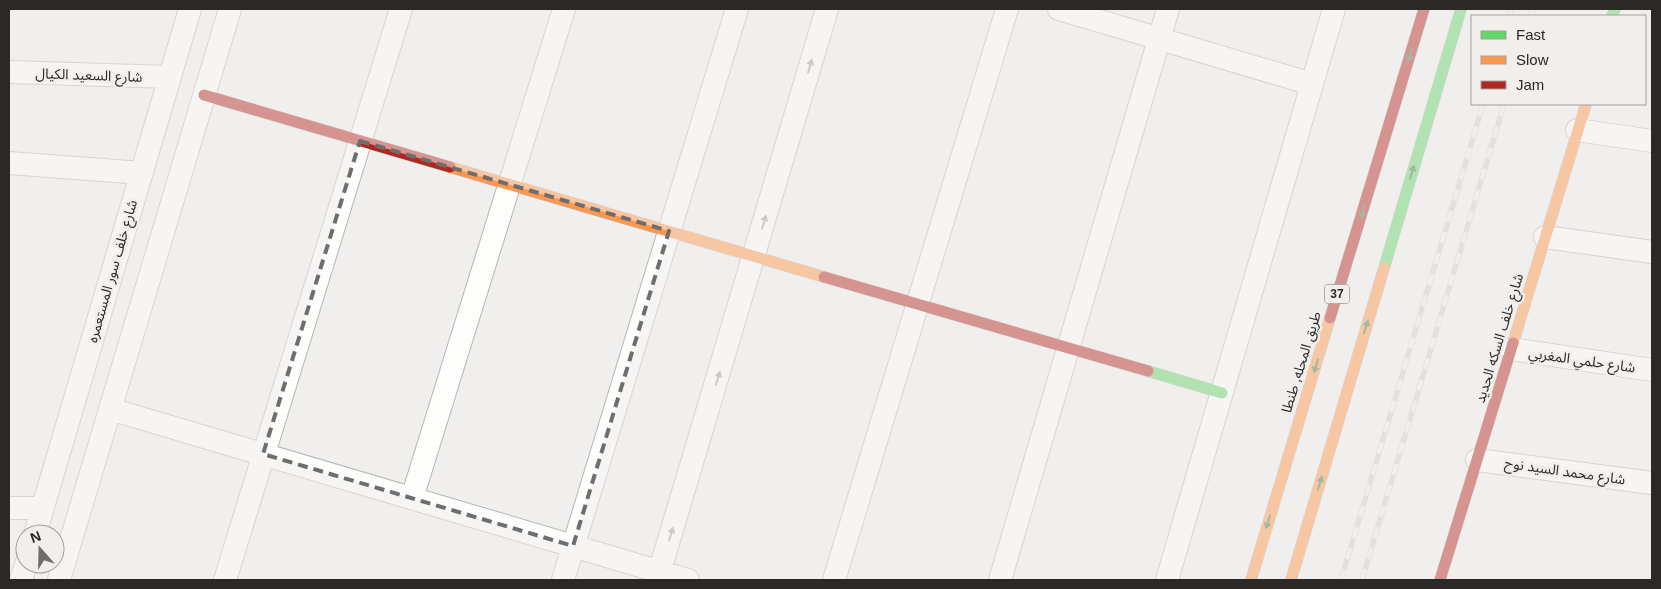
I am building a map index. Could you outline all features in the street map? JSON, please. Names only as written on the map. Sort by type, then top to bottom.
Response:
[{"type":"street","name":"شارع خلف سور المستعمره","points":[[38,524],[190,9]]},
{"type":"street","points":[[59,580],[230,9]]},
{"type":"street","points":[[225,580],[401,9]]},
{"type":"street","points":[[412,498],[564,9]]},
{"type":"street","points":[[563,580],[737,9]]},
{"type":"street","points":[[659,576],[827,9]]},
{"type":"street","points":[[834,580],[1007,9]]},
{"type":"street","points":[[1059,9],[1312,84]]},
{"type":"street","points":[[1000,580],[1168,9]]},
{"type":"street","points":[[1167,580],[1334,9]]},
{"type":"street","name":"طريق المحله, طنطا","points":[[1251,580],[1424,9]]},
{"type":"street","points":[[1291,580],[1461,9]]},
{"type":"street","name":"شارع السعيد الكيال","points":[[9,72],[170,77]]},
{"type":"street","points":[[204,95],[1222,393]]},
{"type":"street","name":"شارع خلف السكه الحديد","points":[[1440,580],[1586,105]]},
{"type":"street","points":[[1578,130],[1652,141]]},
{"type":"street","points":[[9,163],[142,173]]},
{"type":"street","points":[[1545,236],[1652,252]]},
{"type":"street","name":"شارع حلمي المغربي","points":[[1511,349],[1652,370]]},
{"type":"street","points":[[110,409],[573,546],[659,576],[688,580]]},
{"type":"street","name":"شارع محمد السيد نوح","points":[[1477,460],[1652,483]]},
{"type":"street","points":[[9,508],[42,508]]},
{"type":"highlighted area","points":[[360,141],[669,231],[573,546],[263,454]]},
{"type":"railway","points":[[1509,15],[1511,9]]},
{"type":"railway","points":[[1530,15],[1533,9]]},
{"type":"railway","points":[[1341,580],[1483,105]]},
{"type":"railway","points":[[1362,580],[1504,105]]},
{"type":"traffic: fast","points":[[1384,268],[1461,9]]},
{"type":"traffic: fast","points":[[1612,15],[1615,9]]},
{"type":"traffic: fast","points":[[1148,371],[1222,393]]},
{"type":"traffic: slow","points":[[1513,343],[1586,105]]},
{"type":"traffic: slow","points":[[450,167],[824,277]]},
{"type":"traffic: slow","points":[[1291,580],[1384,268]]},
{"type":"traffic: slow","points":[[1251,580],[1330,318]]},
{"type":"traffic: jam","points":[[1330,318],[1424,9]]},
{"type":"traffic: jam","points":[[204,95],[450,167]]},
{"type":"traffic: jam","points":[[824,277],[1148,371]]},
{"type":"traffic: jam","points":[[1440,580],[1513,343]]}]
